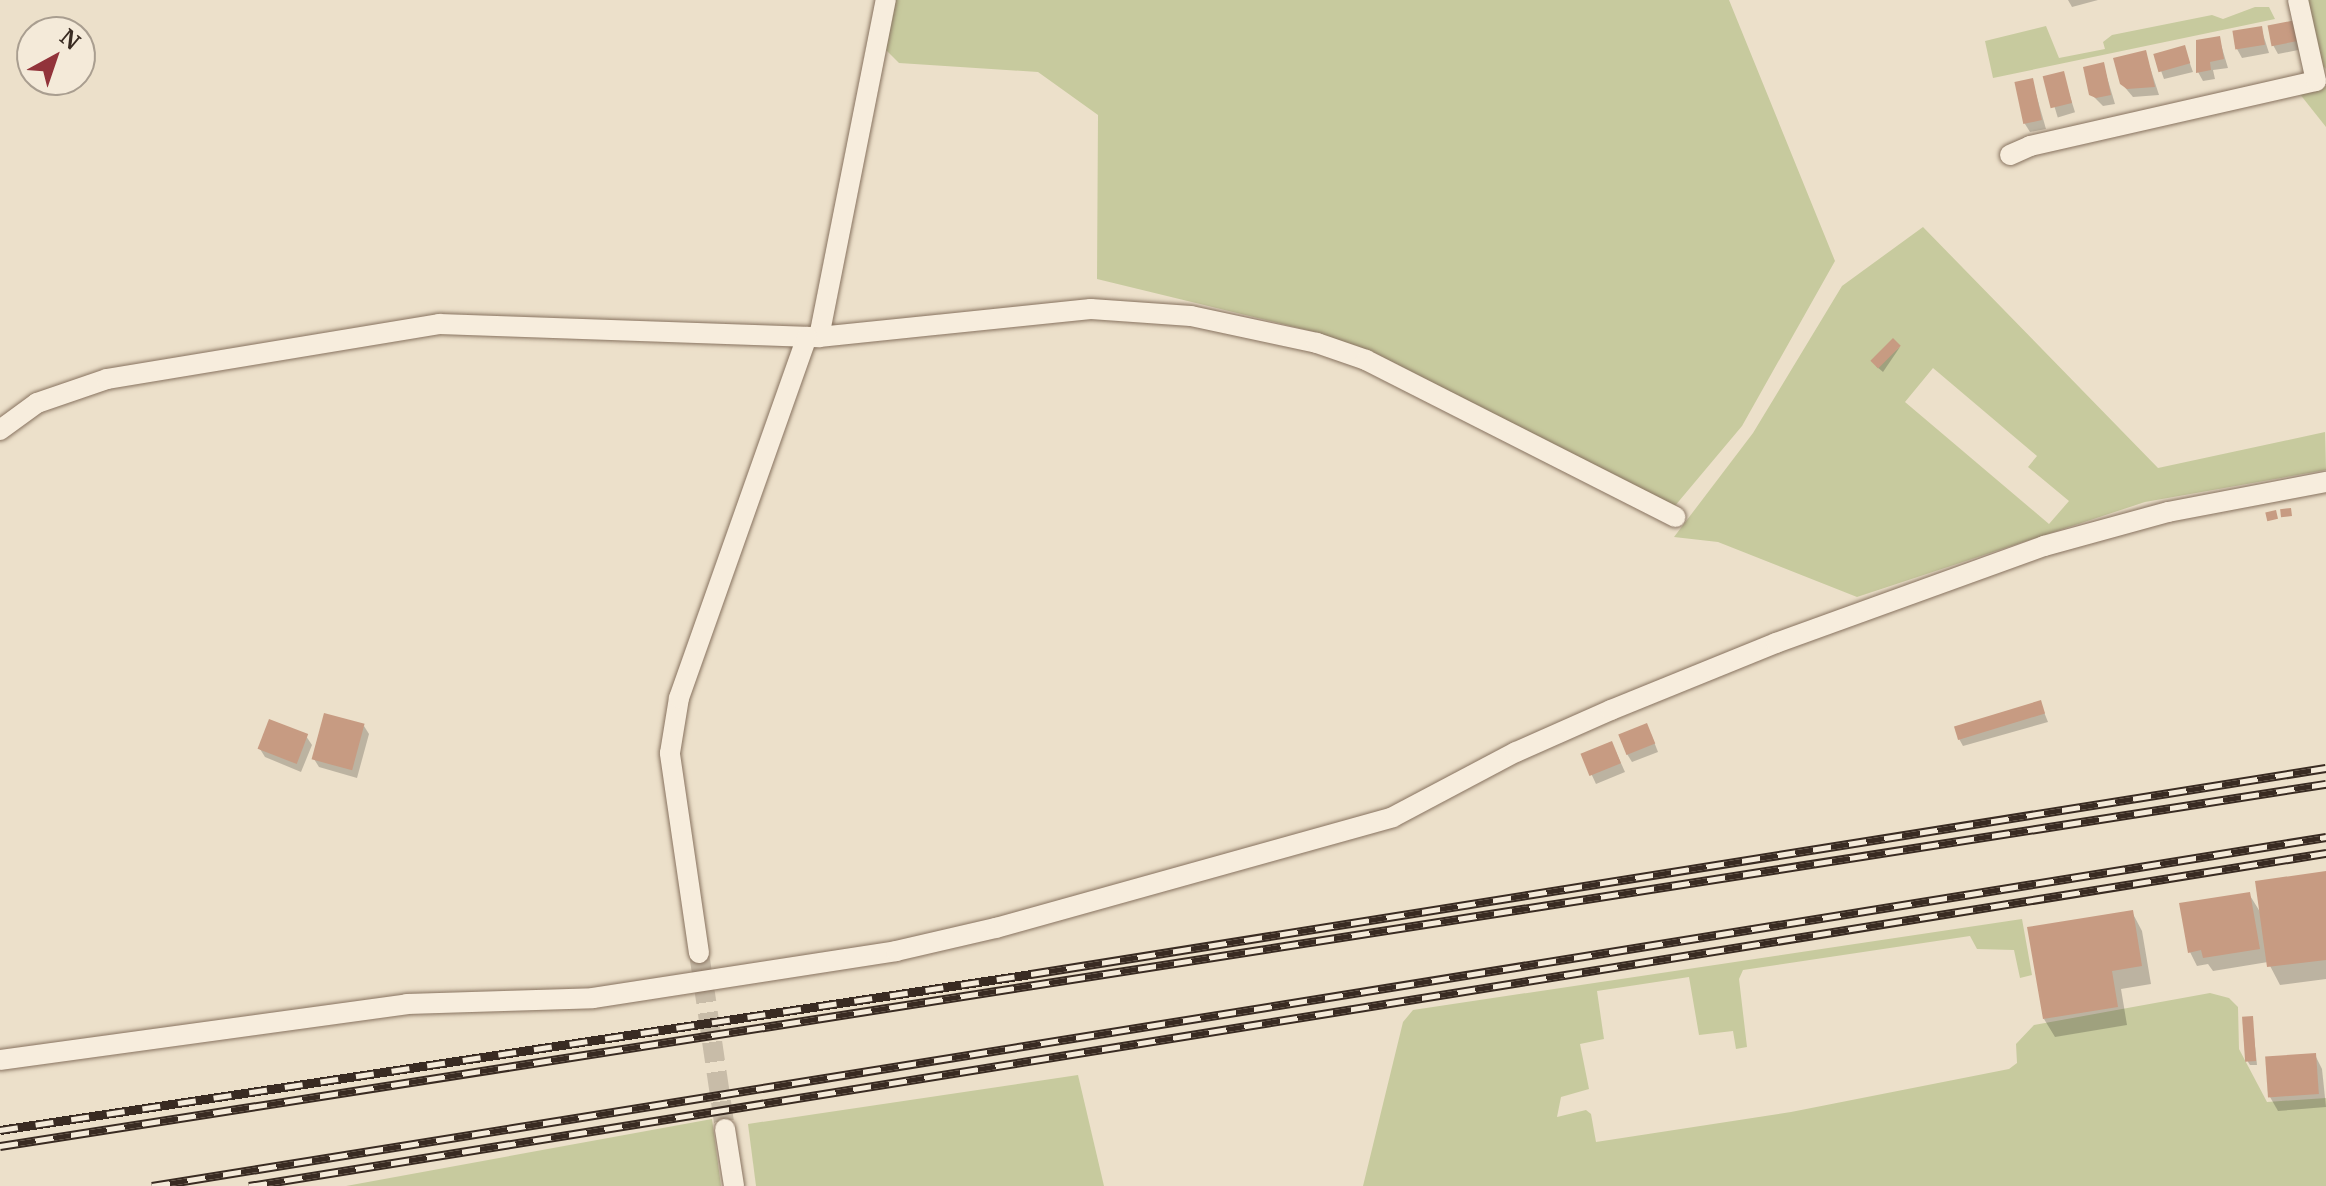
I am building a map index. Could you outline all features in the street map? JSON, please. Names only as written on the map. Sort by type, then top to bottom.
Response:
[{"type":"street","points":[[699,953],[670,753],[679,698],[813,337],[886,0]]},
{"type":"street","points":[[2010,155],[2030,146],[2316,81],[2298,0]]},
{"type":"street","points":[[0,430],[37,403],[107,379],[439,324],[813,337],[1091,309],[1191,316],[1317,343],[1395,374],[1676,517]]},
{"type":"street","points":[[0,1060],[407,1004],[608,996],[896,951],[996,928],[1393,817],[1516,752],[1611,710],[1776,643],[2044,546],[2168,512],[2326,482]]},
{"type":"street","points":[[725,1129],[734,1186]]},
{"type":"green space","points":[[886,0],[1729,0],[1835,261],[1742,426],[1674,507],[1377,354],[1315,332],[1097,279],[1098,115],[1038,72],[899,63],[878,42]]},
{"type":"green space","points":[[2306,0],[2326,0],[2326,69],[2323,66]]},
{"type":"green space","points":[[2255,7],[2269,7],[2275,19],[1993,78],[1985,41],[2046,26],[2059,58],[2105,49],[2103,42],[2112,35],[2212,15],[2223,19]]},
{"type":"green space","points":[[2326,86],[2326,127],[2299,93]]},
{"type":"green space","points":[[1923,227],[2158,468],[2325,432],[2326,470],[2145,502],[1857,597],[1718,542],[1674,537],[1753,433],[1842,286]],"holes":[[[1933,368],[2037,456],[2028,467],[2069,501],[2049,524],[1905,402]]]},
{"type":"green space","points":[[2022,919],[2032,975],[2020,978],[2014,950],[1977,949],[1970,936],[1743,970],[1739,979],[1747,1047],[1736,1049],[1733,1031],[1699,1035],[1689,977],[1597,991],[1604,1039],[1580,1044],[1589,1089],[1561,1097],[1557,1117],[1586,1110],[1591,1114],[1596,1142],[1791,1112],[2009,1069],[2017,1063],[2016,1044],[2034,1025],[2210,993],[2229,998],[2238,1007],[2239,1049],[2267,1102],[2326,1098],[2326,1186],[1363,1186],[1403,1022],[1413,1010]]},
{"type":"green space","points":[[1078,1075],[1104,1186],[756,1186],[748,1124]]},
{"type":"green space","points":[[712,1119],[721,1186],[346,1186]]},
{"type":"building","points":[[2296,20],[2300,41],[2272,46],[2268,26]]},
{"type":"building","points":[[2262,26],[2265,45],[2235,49],[2232,31]]},
{"type":"building","points":[[2220,36],[2224,59],[2210,62],[2211,70],[2196,73],[2196,40]]},
{"type":"building","points":[[2185,45],[2190,63],[2159,72],[2153,54]]},
{"type":"building","points":[[2146,50],[2155,87],[2127,89],[2120,84],[2113,58]]},
{"type":"building","points":[[2104,62],[2111,95],[2096,98],[2089,95],[2083,67]]},
{"type":"building","points":[[2064,71],[2072,103],[2051,108],[2043,76]]},
{"type":"building","points":[[2033,78],[2042,120],[2023,124],[2014,82]]},
{"type":"building","points":[[1893,338],[1901,346],[1878,368],[1870,361]]},
{"type":"building","points":[[2291,508],[2292,516],[2281,517],[2280,509]]},
{"type":"building","points":[[2276,510],[2278,519],[2267,521],[2265,512]]},
{"type":"building","points":[[2041,700],[2045,713],[1958,740],[1954,727]]},
{"type":"building","points":[[324,713],[365,724],[352,770],[312,759]]},
{"type":"building","points":[[269,719],[308,734],[297,764],[258,749]]},
{"type":"building","points":[[1647,723],[1655,743],[1626,755],[1618,735]]},
{"type":"building","points":[[1612,741],[1621,763],[1589,776],[1580,754]]},
{"type":"building","points":[[2326,871],[2326,960],[2267,967],[2255,881]]},
{"type":"building","points":[[2250,892],[2260,949],[2203,958],[2201,950],[2188,953],[2179,903]]},
{"type":"building","points":[[2133,910],[2142,966],[2112,971],[2118,1007],[2043,1019],[2027,927]]},
{"type":"building","points":[[2253,1016],[2256,1061],[2245,1062],[2242,1017]]},
{"type":"building","points":[[2316,1053],[2319,1094],[2268,1097],[2265,1057]]},
{"type":"tunnel","points":[[699,953],[725,1129]]},
{"type":"railway","points":[[0,1130],[1031,974],[2326,768]]},
{"type":"railway","points":[[0,1146],[2326,784]]},
{"type":"railway","points":[[152,1186],[2326,837]]},
{"type":"railway","points":[[249,1186],[2326,853]]}]
